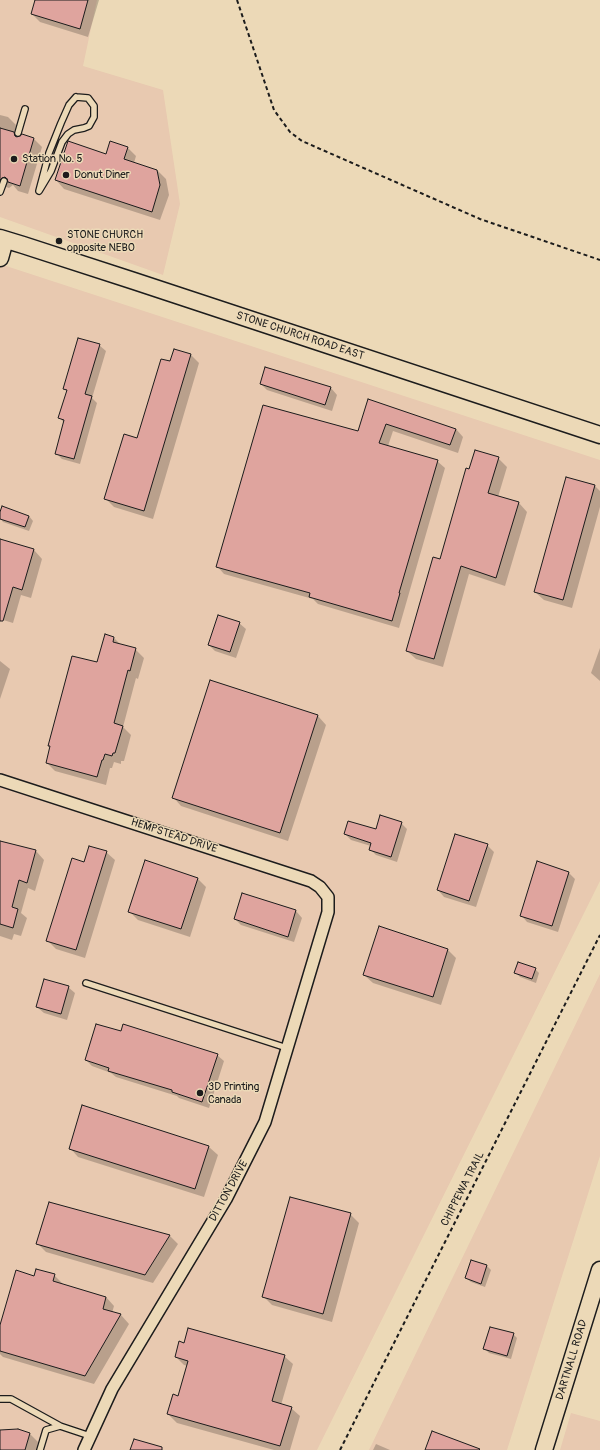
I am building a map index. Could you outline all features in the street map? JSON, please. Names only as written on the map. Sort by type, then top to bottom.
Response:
[{"type":"main road","points":[[0,258],[3,239]]},
{"type":"main road","name":"STONE CHURCH ROAD EAST","points":[[3,239],[600,435]]},
{"type":"main road","name":"DARTNALL ROAD","points":[[544,1450],[600,1270]]},
{"type":"street","name":"HEMPSTEAD DRIVE","points":[[0,780],[311,881],[320,886],[328,897],[328,912]]},
{"type":"street","name":"DITTON DRIVE","points":[[84,1450],[112,1389],[224,1203],[265,1122],[328,912]]},
{"type":"lane","points":[[76,97],[88,98],[94,106],[94,117],[89,126],[74,130],[68,134],[62,142],[52,171],[39,191],[49,153],[68,105],[76,97]]},
{"type":"lane","points":[[18,133],[25,109]]},
{"type":"lane","points":[[0,192],[4,181]]},
{"type":"lane","points":[[86,983],[287,1048]]},
{"type":"lane","points":[[0,1399],[11,1399],[60,1426],[90,1436]]},
{"type":"lane","points":[[40,1450],[46,1430],[60,1426]]},
{"type":"path","points":[[237,0],[274,110],[290,132],[302,141],[480,219],[600,260]]},
{"type":"path","name":"CHIPPEWA TRAIL","points":[[340,1450],[600,935]]},
{"type":"shaded area","points":[[0,0],[97,0],[83,66],[163,90],[180,204],[163,275],[0,217]]},
{"type":"shaded area","points":[[0,264],[600,460],[600,881],[317,1450],[0,1450]]},
{"type":"shaded area","points":[[600,974],[600,1156],[507,1450],[369,1450]]},
{"type":"shaded area","points":[[571,1413],[600,1421],[600,1450],[560,1450]]},
{"type":"building","points":[[35,0],[88,0],[80,29],[31,14]]},
{"type":"building","name":"Station No. 5","points":[[0,128],[14,132],[15,136],[17,137],[22,134],[34,138],[20,186],[8,182],[5,177],[0,180]]},
{"type":"building","points":[[68,141],[106,154],[110,141],[128,147],[124,159],[157,170],[160,185],[152,212],[55,180]]},
{"type":"building","points":[[78,338],[100,344],[85,394],[92,396],[74,459],[55,454],[64,420],[58,418],[67,390],[63,389]]},
{"type":"building","points":[[174,349],[191,354],[144,511],[104,499],[124,434],[137,438],[161,359],[170,361]]},
{"type":"building","points":[[265,367],[331,387],[325,405],[260,384]]},
{"type":"building","points":[[368,399],[456,429],[450,445],[386,424],[379,443],[438,460],[392,621],[309,597],[310,593],[216,567],[263,405],[358,431]]},
{"type":"building","points":[[475,450],[499,457],[488,493],[519,502],[496,578],[461,566],[434,659],[406,651],[433,557],[440,559],[466,468],[469,469]]},
{"type":"building","points":[[566,477],[595,485],[563,600],[534,592]]},
{"type":"building","points":[[2,506],[29,516],[25,527],[0,519]]},
{"type":"building","points":[[0,539],[34,549],[22,590],[13,587],[3,621],[0,621]]},
{"type":"building","points":[[218,615],[240,622],[230,652],[208,645]]},
{"type":"building","points":[[105,634],[114,637],[113,642],[136,648],[130,671],[128,670],[114,723],[123,726],[115,753],[113,753],[112,756],[105,754],[97,777],[46,763],[50,746],[48,746],[72,656],[97,662]]},
{"type":"building","points":[[210,680],[318,715],[280,833],[172,798]]},
{"type":"building","points":[[380,815],[402,822],[391,857],[369,850],[371,843],[344,834],[348,821],[376,829]]},
{"type":"building","points":[[455,834],[488,844],[469,901],[437,890]]},
{"type":"building","points":[[0,841],[36,850],[27,883],[19,880],[12,907],[18,909],[13,928],[0,924]]},
{"type":"building","points":[[89,846],[107,851],[76,950],[46,941],[72,858],[84,862]]},
{"type":"building","points":[[145,860],[198,878],[181,929],[128,912]]},
{"type":"building","points":[[537,861],[569,872],[552,926],[520,916]]},
{"type":"building","points":[[242,893],[296,910],[288,937],[234,919]]},
{"type":"building","points":[[379,926],[448,949],[433,997],[363,975]]},
{"type":"building","points":[[518,962],[536,968],[532,979],[514,973]]},
{"type":"building","points":[[44,979],[69,986],[61,1014],[36,1007]]},
{"type":"building","points":[[96,1024],[121,1031],[123,1024],[218,1054],[202,1102],[172,1092],[172,1090],[108,1071],[109,1068],[85,1060]]},
{"type":"building","points":[[82,1105],[209,1146],[195,1189],[69,1149]]},
{"type":"building","points":[[290,1197],[351,1213],[323,1314],[262,1297]]},
{"type":"building","points":[[49,1202],[170,1235],[145,1275],[36,1244]]},
{"type":"building","points":[[471,1260],[487,1265],[481,1284],[465,1278]]},
{"type":"building","points":[[36,1269],[55,1274],[53,1281],[106,1297],[103,1309],[121,1314],[85,1376],[0,1351],[0,1325],[16,1270],[34,1276]]},
{"type":"building","points":[[490,1327],[514,1333],[507,1356],[483,1349]]},
{"type":"building","points":[[188,1328],[285,1355],[272,1401],[292,1407],[280,1446],[167,1414],[173,1394],[178,1396],[188,1361],[175,1357],[179,1341],[184,1343]]},
{"type":"building","points":[[18,1429],[30,1433],[25,1450],[0,1450],[0,1430]]},
{"type":"building","points":[[432,1431],[480,1449],[425,1450]]},
{"type":"building","points":[[134,1439],[162,1447],[162,1450],[130,1450]]},
{"type":"place","name":"Station No. 5","points":[[14,159]]},
{"type":"place","name":"Donut Diner","points":[[66,175]]},
{"type":"place","name":"STONE CHURCH opposite NEBO","points":[[59,241]]},
{"type":"place","name":"3D Printing Canada","points":[[200,1093]]}]
